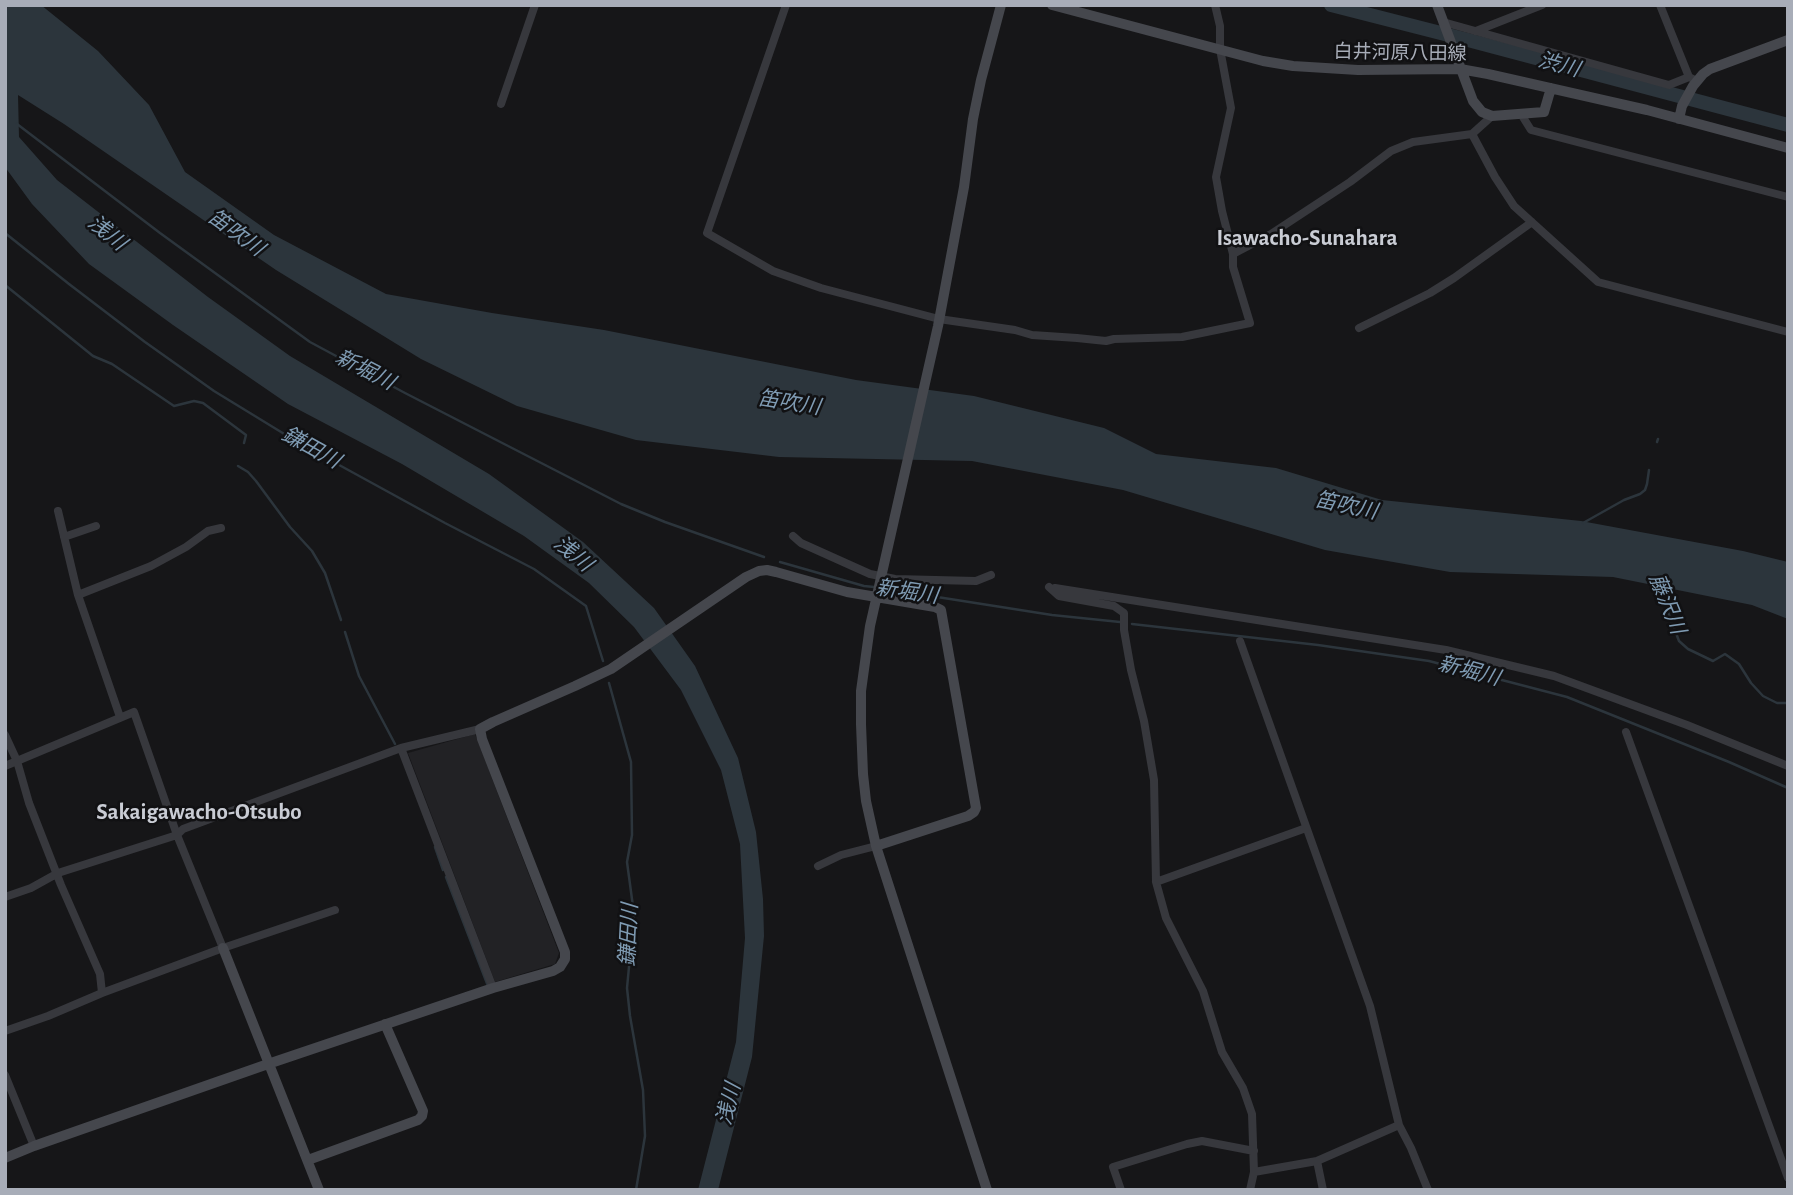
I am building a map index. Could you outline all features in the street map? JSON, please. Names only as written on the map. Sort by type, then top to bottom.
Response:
[{"type":"street","points":[[500,104],[535,5]]},
{"type":"street","points":[[786,5],[707,233],[783,276],[939,323],[1106,341],[1201,335],[1250,323],[1233,267],[1233,254],[1216,177],[1231,108],[1215,5]]},
{"type":"street","points":[[987,1190],[876,846],[866,801],[861,724],[870,626],[939,323],[981,80],[1002,5]]},
{"type":"street","name":"白井河原八田線","points":[[1052,5],[1263,61],[1317,69],[1358,71],[1460,69],[1551,88],[1788,148]]},
{"type":"street","points":[[1437,5],[1473,101],[1482,113],[1492,116],[1544,112],[1551,88]]},
{"type":"street","points":[[1476,31],[1542,5]]},
{"type":"street","points":[[1660,5],[1693,81],[1679,119]]},
{"type":"street","points":[[1444,24],[1669,85],[1693,81],[1710,69],[1788,40]]},
{"type":"street","points":[[1521,114],[1531,130],[1788,197]]},
{"type":"street","points":[[1233,254],[1271,234],[1350,182],[1391,151],[1413,142],[1472,134],[1492,116]]},
{"type":"street","points":[[1472,134],[1514,206],[1598,282],[1788,332]]},
{"type":"street","points":[[1359,328],[1430,293],[1532,222]]},
{"type":"street","points":[[58,511],[78,595],[120,717]]},
{"type":"street","points":[[64,537],[96,526]]},
{"type":"street","points":[[78,595],[151,566],[187,547],[208,531],[221,528]]},
{"type":"street","points":[[793,536],[801,543],[870,574],[895,579],[976,581],[990,575]]},
{"type":"street","points":[[5,897],[31,888],[58,873],[177,835],[183,829],[401,748],[481,729],[596,677],[645,647],[746,577],[766,570],[847,592],[941,610],[976,808],[974,813],[968,816],[841,855],[818,866]]},
{"type":"street","points":[[1250,1190],[1254,1172],[1252,1114],[1243,1088],[1222,1052],[1203,991],[1166,918],[1156,882],[1154,780],[1144,721],[1131,670],[1124,613],[1114,606],[1059,596],[1052,587],[1446,650],[1553,676],[1687,725],[1788,766]]},
{"type":"street","points":[[1240,641],[1370,1006],[1399,1125],[1427,1190]]},
{"type":"street","points":[[5,766],[134,712],[177,835],[320,1190]]},
{"type":"street","points":[[5,1158],[385,1024],[554,971],[563,963],[565,956],[482,739],[481,729]]},
{"type":"street","points":[[1626,732],[1788,1178]]},
{"type":"street","points":[[5,735],[17,761],[29,803],[100,974],[102,993]]},
{"type":"street","points":[[401,748],[493,988]]},
{"type":"street","points":[[1156,882],[1306,828]]},
{"type":"street","points":[[5,1031],[223,947],[335,910]]},
{"type":"street","points":[[308,1160],[422,1116],[423,1111],[385,1024]]},
{"type":"street","points":[[5,1075],[34,1146]]},
{"type":"street","points":[[1254,1172],[1317,1161],[1399,1125]]},
{"type":"street","points":[[1121,1190],[1113,1167],[1187,1144],[1202,1141],[1254,1151]]},
{"type":"street","points":[[1317,1161],[1323,1190]]},
{"type":"shaded area","points":[[475,734],[559,953],[555,964],[495,982],[408,753]]},
{"type":"water","points":[[5,5],[41,5],[98,51],[149,105],[185,172],[274,235],[386,294],[604,330],[856,380],[974,396],[1104,428],[1156,454],[1276,468],[1382,500],[1581,521],[1743,551],[1788,562],[1788,619],[1752,605],[1613,577],[1450,572],[1325,550],[1123,490],[972,461],[779,457],[636,440],[517,406],[421,359],[276,270],[18,95],[19,137],[57,180],[208,297],[290,356],[489,474],[583,542],[654,608],[695,666],[738,758],[756,832],[764,936],[752,1057],[718,1190],[698,1190],[736,1042],[745,938],[740,844],[721,770],[681,690],[634,627],[589,583],[524,536],[402,464],[288,404],[89,264],[32,204],[5,167]]},
{"type":"waterway","name":"渋川","points":[[1331,5],[1788,125]]},
{"type":"waterway","name":"新堀川","points":[[17,124],[310,342],[621,504],[764,557]]},
{"type":"waterway","name":"鎌田川","points":[[5,233],[145,342],[214,391],[299,443],[534,569],[586,606],[603,661]]},
{"type":"waterway","points":[[5,285],[93,356],[112,364],[174,406],[194,401],[203,403],[246,435],[244,443]]},
{"type":"waterway","points":[[238,466],[256,481],[290,527],[312,551],[325,573],[341,620]]},
{"type":"waterway","points":[[1583,523],[1645,490],[1649,470]]},
{"type":"waterway","name":"新堀川","points":[[780,562],[874,587]]},
{"type":"waterway","name":"藤沢川","points":[[1658,586],[1679,641],[1688,649],[1713,661],[1725,654],[1739,664],[1763,696],[1777,703],[1788,703]]},
{"type":"waterway","name":"新堀川","points":[[880,588],[1052,615],[1120,622]]},
{"type":"waterway","name":"新堀川","points":[[1132,624],[1318,645],[1429,661],[1567,697],[1788,788]]},
{"type":"waterway","points":[[345,632],[359,676],[395,744]]},
{"type":"waterway","name":"鎌田川","points":[[609,683],[631,762],[632,835],[627,862],[634,914],[627,988],[643,1090],[645,1136],[636,1190]]},
{"type":"waterway","points":[[435,847],[443,870]]},
{"type":"waterway","points":[[446,877],[488,986]]},
{"type":"district","name":"Isawacho-Sunahara","points":[[1307,238]]},
{"type":"district","name":"Sakaigawacho-Otsubo","points":[[199,812]]},
{"type":"water label","name":"浅川","points":[[107,233]]},
{"type":"water label","name":"笛吹川","points":[[236,233]]},
{"type":"water label","name":"笛吹川","points":[[789,403]]},
{"type":"water label","name":"笛吹川","points":[[1346,506]]},
{"type":"water label","name":"浅川","points":[[573,554]]},
{"type":"water label","name":"浅川","points":[[729,1104]]}]
